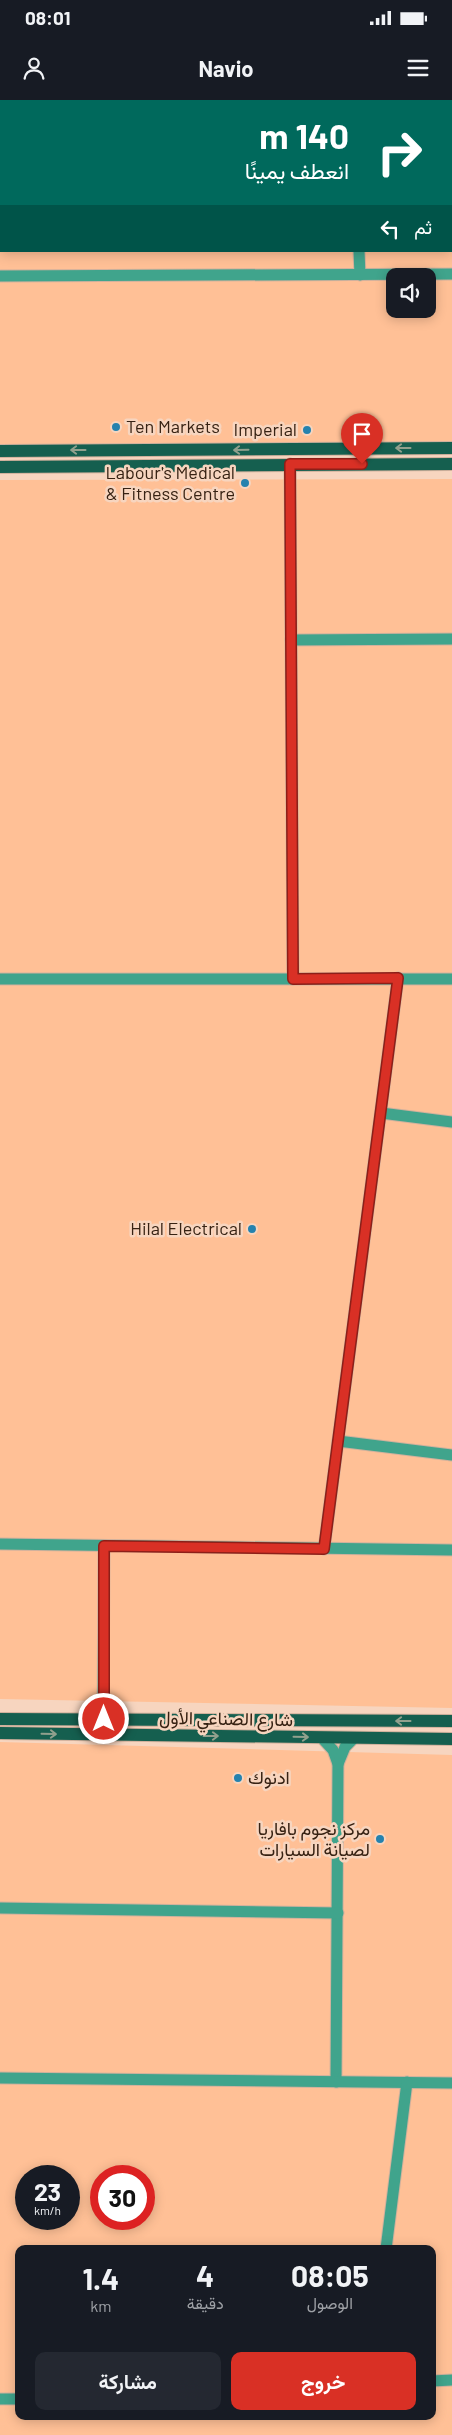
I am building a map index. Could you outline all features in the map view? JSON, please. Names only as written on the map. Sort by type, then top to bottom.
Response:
[{"type":"main road","points":[[0,451],[452,448]]},
{"type":"main road","points":[[0,467],[452,464]]},
{"type":"main road","name":"شارع الصناعي الأول","points":[[0,1719],[452,1721]]},
{"type":"main road","name":"شارع الصناعي الأول","points":[[0,1733],[452,1739]]},
{"type":"street","points":[[360,252],[360,274]]},
{"type":"street","points":[[0,276],[452,274]]},
{"type":"street","points":[[290,464],[293,979]]},
{"type":"street","points":[[291,640],[452,639]]},
{"type":"street","points":[[324,1549],[398,978]]},
{"type":"street","points":[[0,979],[452,979]]},
{"type":"street","points":[[381,1113],[452,1122]]},
{"type":"street","points":[[338,1441],[452,1455]]},
{"type":"street","points":[[0,1544],[452,1550]]},
{"type":"street","points":[[104,1546],[104,1719]]},
{"type":"street","points":[[322,1738],[333,1750],[338,1764],[336,2082]]},
{"type":"street","points":[[338,1764],[345,1748],[353,1738]]},
{"type":"street","points":[[0,1908],[338,1913]]},
{"type":"street","points":[[0,2078],[452,2083]]},
{"type":"street","points":[[387,2245],[407,2082]]},
{"type":"street","points":[[436,2381],[452,2380]]},
{"type":"street","points":[[0,2399],[15,2399]]},
{"type":"shaded area","points":[[0,252],[452,252],[452,444],[0,448]]},
{"type":"shaded area","points":[[452,479],[452,1708],[0,1699],[0,480]]},
{"type":"shaded area","points":[[0,1742],[452,1755],[452,2435],[0,2435]]},
{"type":"place","name":"Ten Markets","points":[[116,427]]},
{"type":"place","name":"Imperial","points":[[307,430]]},
{"type":"place","name":"Labour's Medical & Fitness Centre","points":[[245,483]]},
{"type":"place","name":"Hilal Electrical","points":[[252,1229]]},
{"type":"place","name":"ادنوك","points":[[238,1778]]},
{"type":"place","name":"مركز نجوم بافاريا لصيانة السيارات","points":[[380,1839]]},
{"type":"route","points":[[104,1719],[104,1546],[324,1549],[398,978],[293,979],[290,464],[362,464]]}]
